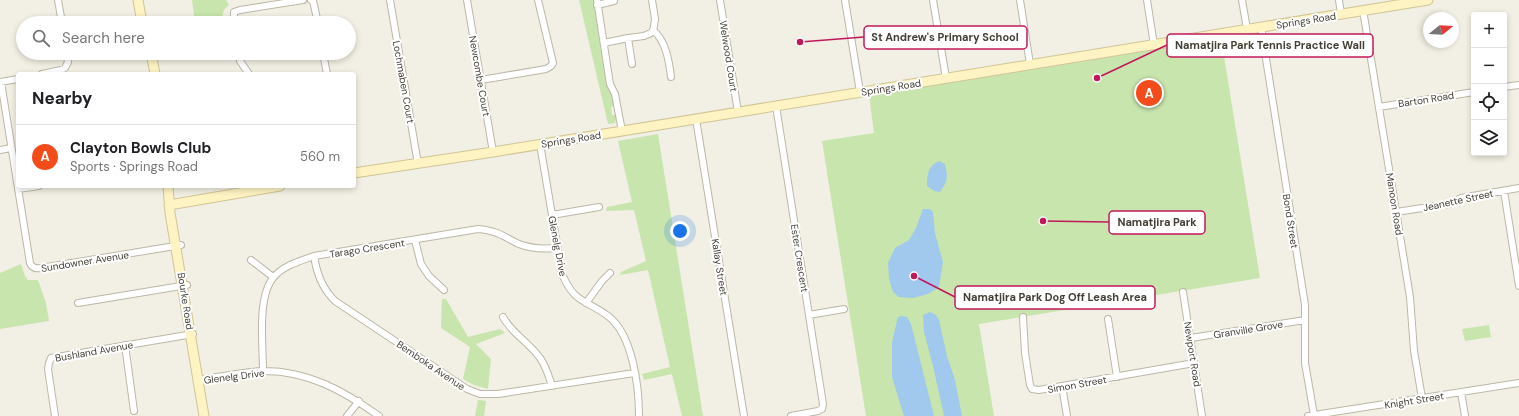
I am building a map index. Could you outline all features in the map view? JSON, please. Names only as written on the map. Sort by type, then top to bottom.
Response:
[{"type":"main road","points":[[138,0],[141,16]]},
{"type":"main road","points":[[143,0],[146,16]]},
{"type":"main road","name":"Springs Road","points":[[356,173],[493,152],[1428,0]]},
{"type":"main road","points":[[147,60],[150,72]]},
{"type":"main road","points":[[152,60],[155,72]]},
{"type":"main road","name":"Bourke Road","points":[[168,188],[193,334],[204,416]]},
{"type":"main road","name":"Bourke Road","points":[[172,204],[173,188]]},
{"type":"main road","points":[[172,204],[268,188]]},
{"type":"main road","name":"Bourke Road","points":[[200,379],[208,416]]},
{"type":"street","points":[[58,0],[61,16]]},
{"type":"street","points":[[234,16],[234,12],[240,10],[303,0]]},
{"type":"street","points":[[311,0],[315,6],[317,16]]},
{"type":"street","name":"Lochmaben Court","points":[[390,0],[418,164]]},
{"type":"street","name":"Newcombe Court","points":[[467,0],[482,80],[493,152]]},
{"type":"street","points":[[482,80],[546,69],[551,66],[553,63],[538,0]]},
{"type":"street","points":[[604,43],[644,36],[653,32],[655,19],[652,0]]},
{"type":"street","name":"Welwood Court","points":[[720,0],[738,112]]},
{"type":"street","points":[[845,0],[860,92]]},
{"type":"street","points":[[933,0],[946,78]]},
{"type":"street","points":[[1020,0],[1030,64]]},
{"type":"street","points":[[1147,0],[1154,45]]},
{"type":"street","points":[[1242,0],[1247,29]]},
{"type":"street","points":[[1339,0],[1341,14]]},
{"type":"street","points":[[614,1],[597,2],[610,84],[615,94],[622,131]]},
{"type":"street","name":"Manoon Road","points":[[1364,10],[1410,297],[1414,351],[1422,398]]},
{"type":"street","name":"Bond Street","points":[[1261,27],[1304,306],[1305,364],[1311,416]]},
{"type":"street","points":[[654,30],[661,37],[668,60],[671,77]]},
{"type":"street","points":[[628,38],[632,64]]},
{"type":"street","points":[[52,72],[65,68],[68,60]]},
{"type":"street","points":[[240,60],[248,72]]},
{"type":"street","points":[[324,60],[327,72]]},
{"type":"street","points":[[1,82],[16,79]]},
{"type":"street","name":"Sundowner Avenue","points":[[1,82],[16,177]]},
{"type":"street","points":[[1507,86],[1519,84]]},
{"type":"street","name":"Barton Road","points":[[1379,107],[1471,92]]},
{"type":"street","name":"Ester Crescent","points":[[776,106],[824,411],[791,416]]},
{"type":"street","name":"Kallay Street","points":[[696,119],[744,416]]},
{"type":"street","name":"Glenelg Drive","points":[[540,144],[562,274],[567,285],[575,296],[609,317],[620,328],[629,349],[639,399],[639,416]]},
{"type":"street","points":[[0,150],[11,148]]},
{"type":"street","points":[[18,189],[25,188]]},
{"type":"street","name":"Jeanette Street","points":[[1396,212],[1449,204],[1461,198],[1519,188]]},
{"type":"street","name":"Sundowner Avenue","points":[[18,189],[30,262],[32,266],[36,268],[178,246]]},
{"type":"street","points":[[1504,191],[1519,286]]},
{"type":"street","points":[[552,215],[598,207]]},
{"type":"street","name":"Tarago Crescent","points":[[273,277],[286,267],[314,256],[478,229],[491,230],[520,244],[539,249],[557,248]]},
{"type":"street","points":[[415,240],[421,264],[429,276],[444,290]]},
{"type":"street","name":"Bemboka Avenue","points":[[314,256],[317,272],[322,284],[335,300],[467,389],[480,394],[498,394],[634,373]]},
{"type":"street","points":[[251,260],[273,277],[265,294],[262,310],[263,371]]},
{"type":"street","points":[[586,304],[610,272]]},
{"type":"street","points":[[78,303],[185,285]]},
{"type":"street","name":"Newport Road","points":[[1183,292],[1202,416]]},
{"type":"street","points":[[809,315],[844,309]]},
{"type":"street","points":[[502,317],[512,331],[540,358],[552,386]]},
{"type":"street","name":"Simon Street","points":[[1023,317],[1025,353],[1032,389],[1039,390],[1194,363]]},
{"type":"street","points":[[1108,319],[1117,377]]},
{"type":"street","name":"Granville Grove","points":[[1191,338],[1305,320]]},
{"type":"street","name":"Bushland Avenue","points":[[55,416],[48,369],[51,358],[193,334]]},
{"type":"street","points":[[125,346],[134,411]]},
{"type":"street","name":"Glenelg Drive","points":[[200,379],[263,371],[288,373],[313,379],[335,388],[359,401],[379,416]]},
{"type":"street","name":"Knight Street","points":[[1311,416],[1341,414],[1422,398],[1519,383]]},
{"type":"street","points":[[1062,386],[1067,416]]},
{"type":"street","points":[[1461,392],[1465,416]]},
{"type":"street","points":[[348,416],[359,401]]},
{"type":"green space","points":[[192,0],[226,0],[229,5],[224,11],[223,16],[194,16]]},
{"type":"green space","points":[[579,0],[594,0],[607,84],[612,92],[615,106],[611,107],[612,115],[617,115],[615,123],[608,124]]},
{"type":"green space","points":[[1221,38],[1260,278],[979,324],[994,416],[866,416],[822,141],[874,133],[869,95]]},
{"type":"green space","points":[[658,134],[703,416],[682,416],[672,374],[644,380],[642,374],[670,367],[648,270],[620,275],[621,272],[646,261],[634,210],[606,211],[607,207],[632,202],[618,141]]},
{"type":"green space","points":[[21,264],[28,280],[38,280],[46,303],[49,321],[0,329],[0,273]]},
{"type":"green space","points":[[442,299],[446,299],[468,337],[500,329],[505,333],[476,344],[491,359],[488,389],[474,385],[463,379],[470,347],[441,328]]},
{"type":"green space","points":[[1489,325],[1491,337],[1465,341],[1462,329]]},
{"type":"green space","points":[[478,400],[486,401],[484,416],[475,416]]},
{"type":"water","points":[[939,161],[945,164],[947,176],[945,185],[940,192],[934,191],[927,186],[927,178],[930,168]]},
{"type":"water","points":[[923,209],[930,209],[933,212],[935,233],[943,262],[939,287],[928,294],[913,298],[899,297],[893,292],[889,279],[888,263],[895,248],[909,240],[916,228]]},
{"type":"water","points":[[930,312],[936,315],[939,320],[947,356],[955,380],[962,416],[944,416],[924,332],[923,315]]},
{"type":"water","points":[[898,317],[907,317],[911,324],[934,416],[904,416],[892,377],[892,342]]},
{"type":"place","name":"St Andrew's Primary School","points":[[800,42]]},
{"type":"place","name":"Namatjira Park Tennis Practice Wall","points":[[1097,78]]},
{"type":"place","name":"Clayton Bowls Club","points":[[1149,93]]},
{"type":"place","name":"Namatjira Park","points":[[1043,221]]},
{"type":"place","name":"Namatjira Park Dog Off Leash Area","points":[[914,276]]}]
